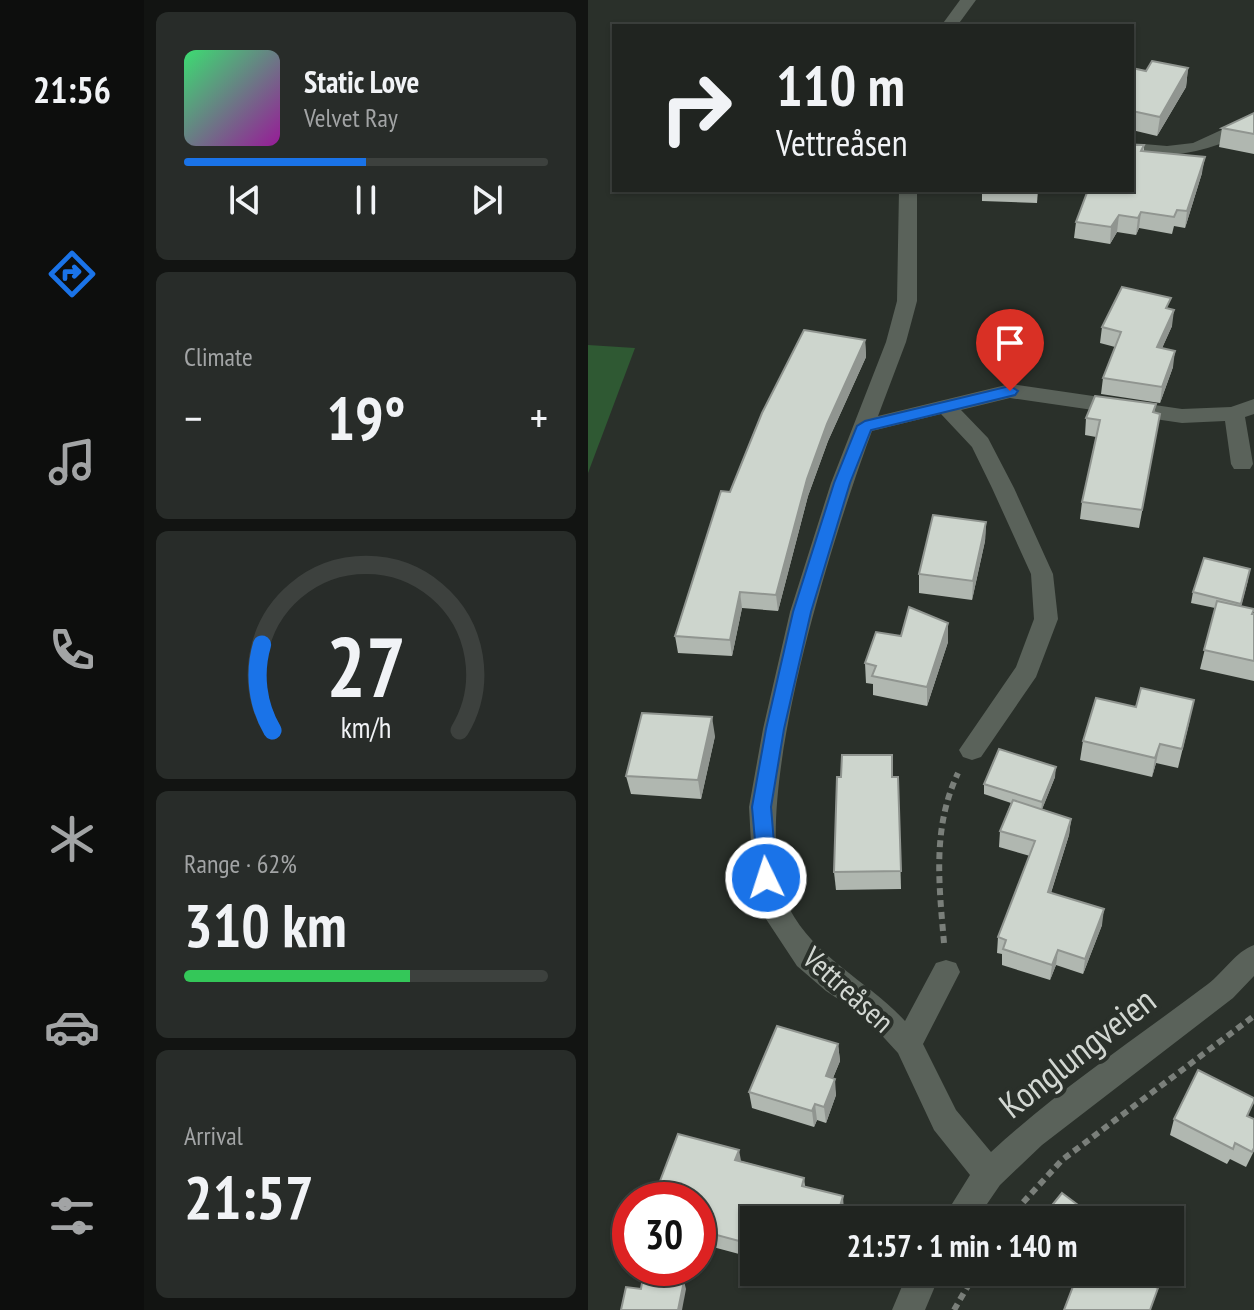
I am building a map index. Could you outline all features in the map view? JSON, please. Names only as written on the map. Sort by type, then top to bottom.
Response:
[{"type":"street","points":[[950,24],[968,0]]},
{"type":"street","points":[[1134,148],[1184,152],[1213,145],[1254,120]]},
{"type":"street","name":"Vettreåsen","points":[[908,192],[907,301],[896,342],[842,483],[802,612],[775,729],[762,807],[766,878],[776,911],[807,957],[836,982],[874,1007],[908,1044],[945,1120],[989,1174]]},
{"type":"street","points":[[865,426],[1010,391],[1182,416],[1244,410],[1242,464]]},
{"type":"street","points":[[947,408],[981,443],[1003,488],[1042,574],[1046,619],[1027,670],[972,750]]},
{"type":"street","name":"Konglungveien","points":[[967,1206],[989,1174],[1031,1135],[1223,989],[1254,957]]},
{"type":"street","name":"Vettreåsen","points":[[908,1044],[946,972]]},
{"type":"street","points":[[908,1310],[919,1286]]},
{"type":"path","points":[[946,972],[937,851],[951,785],[972,750]]},
{"type":"path","points":[[1020,1206],[1062,1160],[1254,1016]]},
{"type":"path","points":[[954,1310],[968,1286]]},
{"type":"green space","points":[[588,345],[635,348],[588,473]]},
{"type":"building","points":[[1152,61],[1188,68],[1160,117],[1134,111],[1134,68],[1146,71]]},
{"type":"building","points":[[1254,113],[1254,134],[1222,128]]},
{"type":"building","points":[[1134,145],[1144,145],[1141,151],[1205,157],[1187,211],[1177,210],[1174,217],[1141,212],[1138,218],[1119,215],[1111,227],[1076,222],[1087,192],[1134,192]]},
{"type":"building","points":[[1122,287],[1171,298],[1166,308],[1174,310],[1157,347],[1175,351],[1162,387],[1103,378],[1121,332],[1102,327]]},
{"type":"building","points":[[804,330],[865,340],[827,424],[807,479],[776,595],[740,592],[730,640],[675,636],[721,491],[730,492],[762,413]]},
{"type":"building","points":[[1095,396],[1156,404],[1153,412],[1160,414],[1142,510],[1082,502],[1100,420],[1086,418]]},
{"type":"building","points":[[933,515],[986,522],[973,581],[919,574]]},
{"type":"building","points":[[1204,558],[1250,569],[1241,604],[1193,592]]},
{"type":"building","points":[[1217,601],[1254,609],[1254,661],[1204,650]]},
{"type":"building","points":[[909,607],[948,623],[927,687],[872,676],[876,666],[865,663],[876,632],[901,636]]},
{"type":"building","points":[[1141,688],[1194,700],[1182,749],[1160,744],[1155,758],[1083,741],[1096,698],[1136,707]]},
{"type":"building","points":[[642,713],[712,717],[698,780],[626,776]]},
{"type":"building","points":[[999,749],[1056,767],[1042,802],[984,784]]},
{"type":"building","points":[[842,755],[892,755],[892,777],[898,777],[901,871],[834,872],[837,777],[841,777]]},
{"type":"building","points":[[1013,800],[1071,819],[1048,892],[1104,909],[1085,959],[1058,950],[1052,965],[1003,949],[1006,940],[998,937],[1035,841],[1000,831]]},
{"type":"building","points":[[777,1026],[838,1044],[826,1076],[835,1079],[824,1107],[815,1104],[812,1111],[749,1092]]},
{"type":"building","points":[[1198,1070],[1254,1098],[1247,1116],[1254,1119],[1252,1152],[1235,1143],[1233,1149],[1174,1119]]},
{"type":"building","points":[[678,1134],[739,1150],[735,1160],[804,1178],[802,1186],[843,1196],[840,1206],[740,1206],[740,1241],[716,1235],[716,1182],[660,1182]]},
{"type":"building","points":[[1062,1193],[1079,1206],[1051,1206]]},
{"type":"building","points":[[642,1286],[683,1286],[678,1310],[621,1310],[626,1287],[641,1289]]},
{"type":"building","points":[[1073,1286],[1158,1288],[1150,1310],[1064,1310]]},
{"type":"route","points":[[766,878],[762,807],[775,729],[802,612],[842,483],[865,426],[1010,391]]}]
